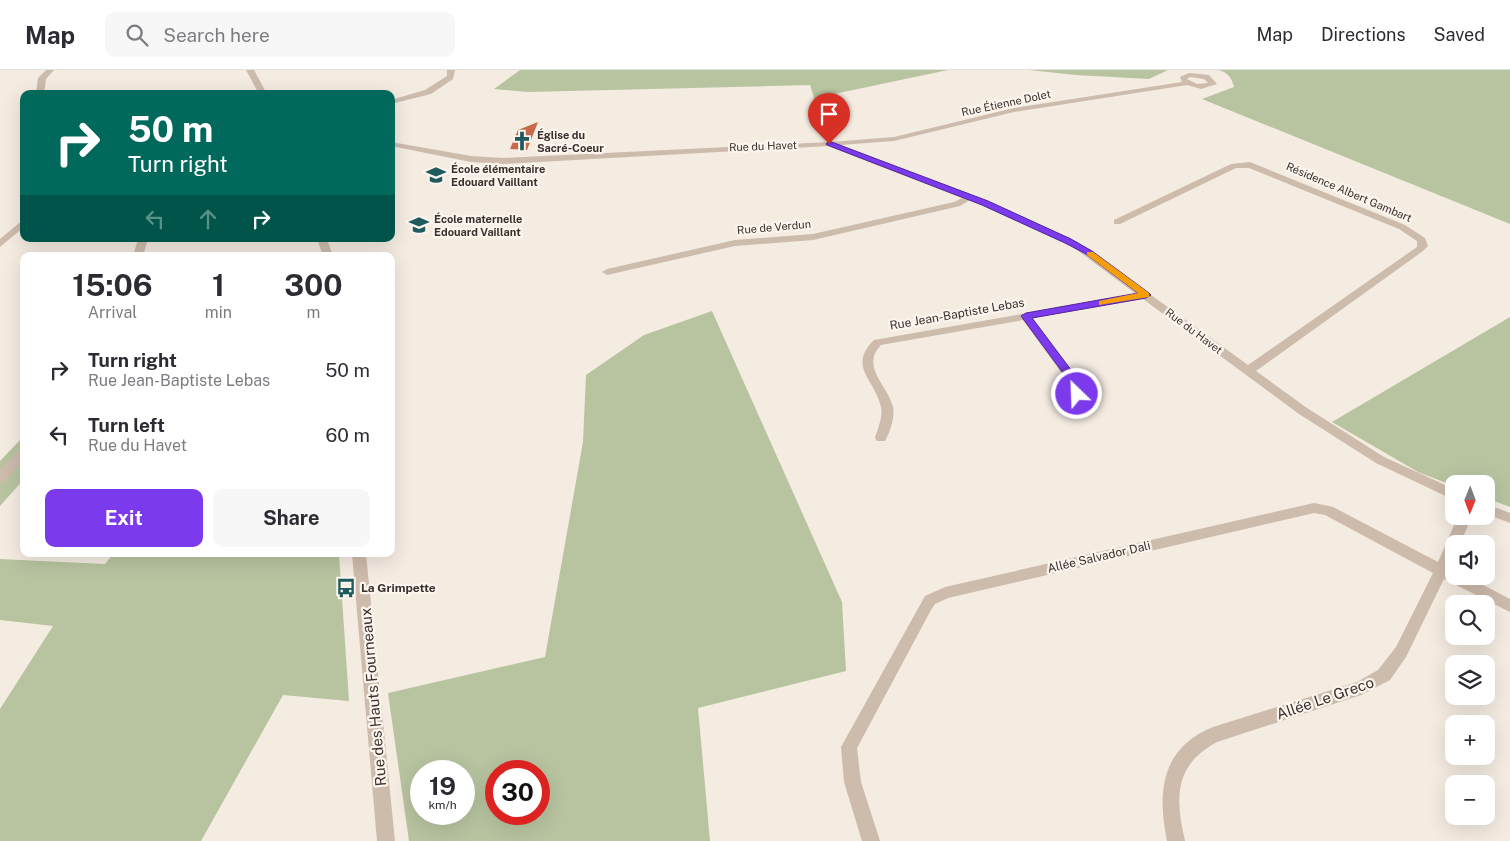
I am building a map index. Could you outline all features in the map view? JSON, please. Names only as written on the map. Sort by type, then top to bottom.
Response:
[{"type":"street","points":[[40,90],[42,78],[50,70]]},
{"type":"street","points":[[250,70],[261,90]]},
{"type":"street","points":[[395,101],[428,92],[450,77],[451,70]]},
{"type":"street","name":"Rue Étienne Dolet","points":[[829,144],[894,140],[1014,110],[1187,83]]},
{"type":"street","name":"Rue du Havet","points":[[395,145],[471,159],[508,161],[829,144],[970,197],[1076,245],[1326,427],[1395,468],[1445,492]]},
{"type":"street","name":"Résidence Albert Gambart","points":[[1117,222],[1234,166],[1246,164],[1259,167],[1402,227],[1422,240],[1420,249],[1248,371]]},
{"type":"street","name":"Rue de Verdun","points":[[607,272],[734,243],[812,237],[957,204],[970,197]]},
{"type":"street","points":[[0,244],[20,226]]},
{"type":"street","name":"Rue Jean-Baptiste Lebas","points":[[881,438],[888,410],[867,366],[867,354],[878,342],[1146,295]]},
{"type":"street","points":[[1026,316],[1074,381],[1078,408]]},
{"type":"street","points":[[0,478],[20,456]]},
{"type":"street","name":"Allée Salvador Dali","points":[[871,841],[851,775],[848,756],[849,748],[926,606],[937,596],[1314,508],[1328,512],[1510,606]]},
{"type":"street","points":[[1495,512],[1510,518]]},
{"type":"street","name":"Allée Le Greco","points":[[1176,841],[1169,807],[1169,793],[1176,770],[1189,750],[1196,743],[1214,735],[1361,688],[1379,680],[1401,652],[1441,572],[1460,525]]},
{"type":"street","name":"Rue des Hauts Fourneaux","points":[[359,557],[386,841]]},
{"type":"green space","points":[[520,70],[948,70],[834,94],[815,101],[810,85],[528,92],[494,89]]},
{"type":"green space","points":[[1029,70],[1168,70],[1149,79]]},
{"type":"green space","points":[[1217,70],[1510,70],[1510,224],[1202,99],[1234,87],[1232,81],[1224,72]]},
{"type":"green space","points":[[712,311],[842,602],[846,671],[698,708],[710,841],[409,841],[388,693],[545,657],[583,442],[586,375],[644,335]]},
{"type":"green space","points":[[1510,317],[1510,507],[1495,501],[1495,475],[1445,475],[1445,482],[1418,472],[1332,422]]},
{"type":"green space","points":[[20,440],[20,484],[0,506],[0,461]]},
{"type":"green space","points":[[111,557],[339,557],[349,701],[283,695],[201,841],[0,841],[0,709],[53,626],[0,620],[0,559],[105,564]]},
{"type":"building","name":"Église du Sacré-Coeur","points":[[538,122],[527,150],[510,149],[518,130]]},
{"type":"slow traffic","points":[[1090,253],[1146,295],[1102,303]]},
{"type":"place","name":"Église du Sacré-Coeur","points":[[522,141]]},
{"type":"place","name":"École élémentaire Edouard Vaillant","points":[[436,175]]},
{"type":"place","name":"École maternelle Edouard Vaillant","points":[[419,225]]},
{"type":"place","name":"La Grimpette","points":[[346,588]]},
{"type":"route","points":[[829,144],[985,203],[1068,241],[1089,252],[1146,295],[1026,316],[1074,381],[1077,394]]}]
